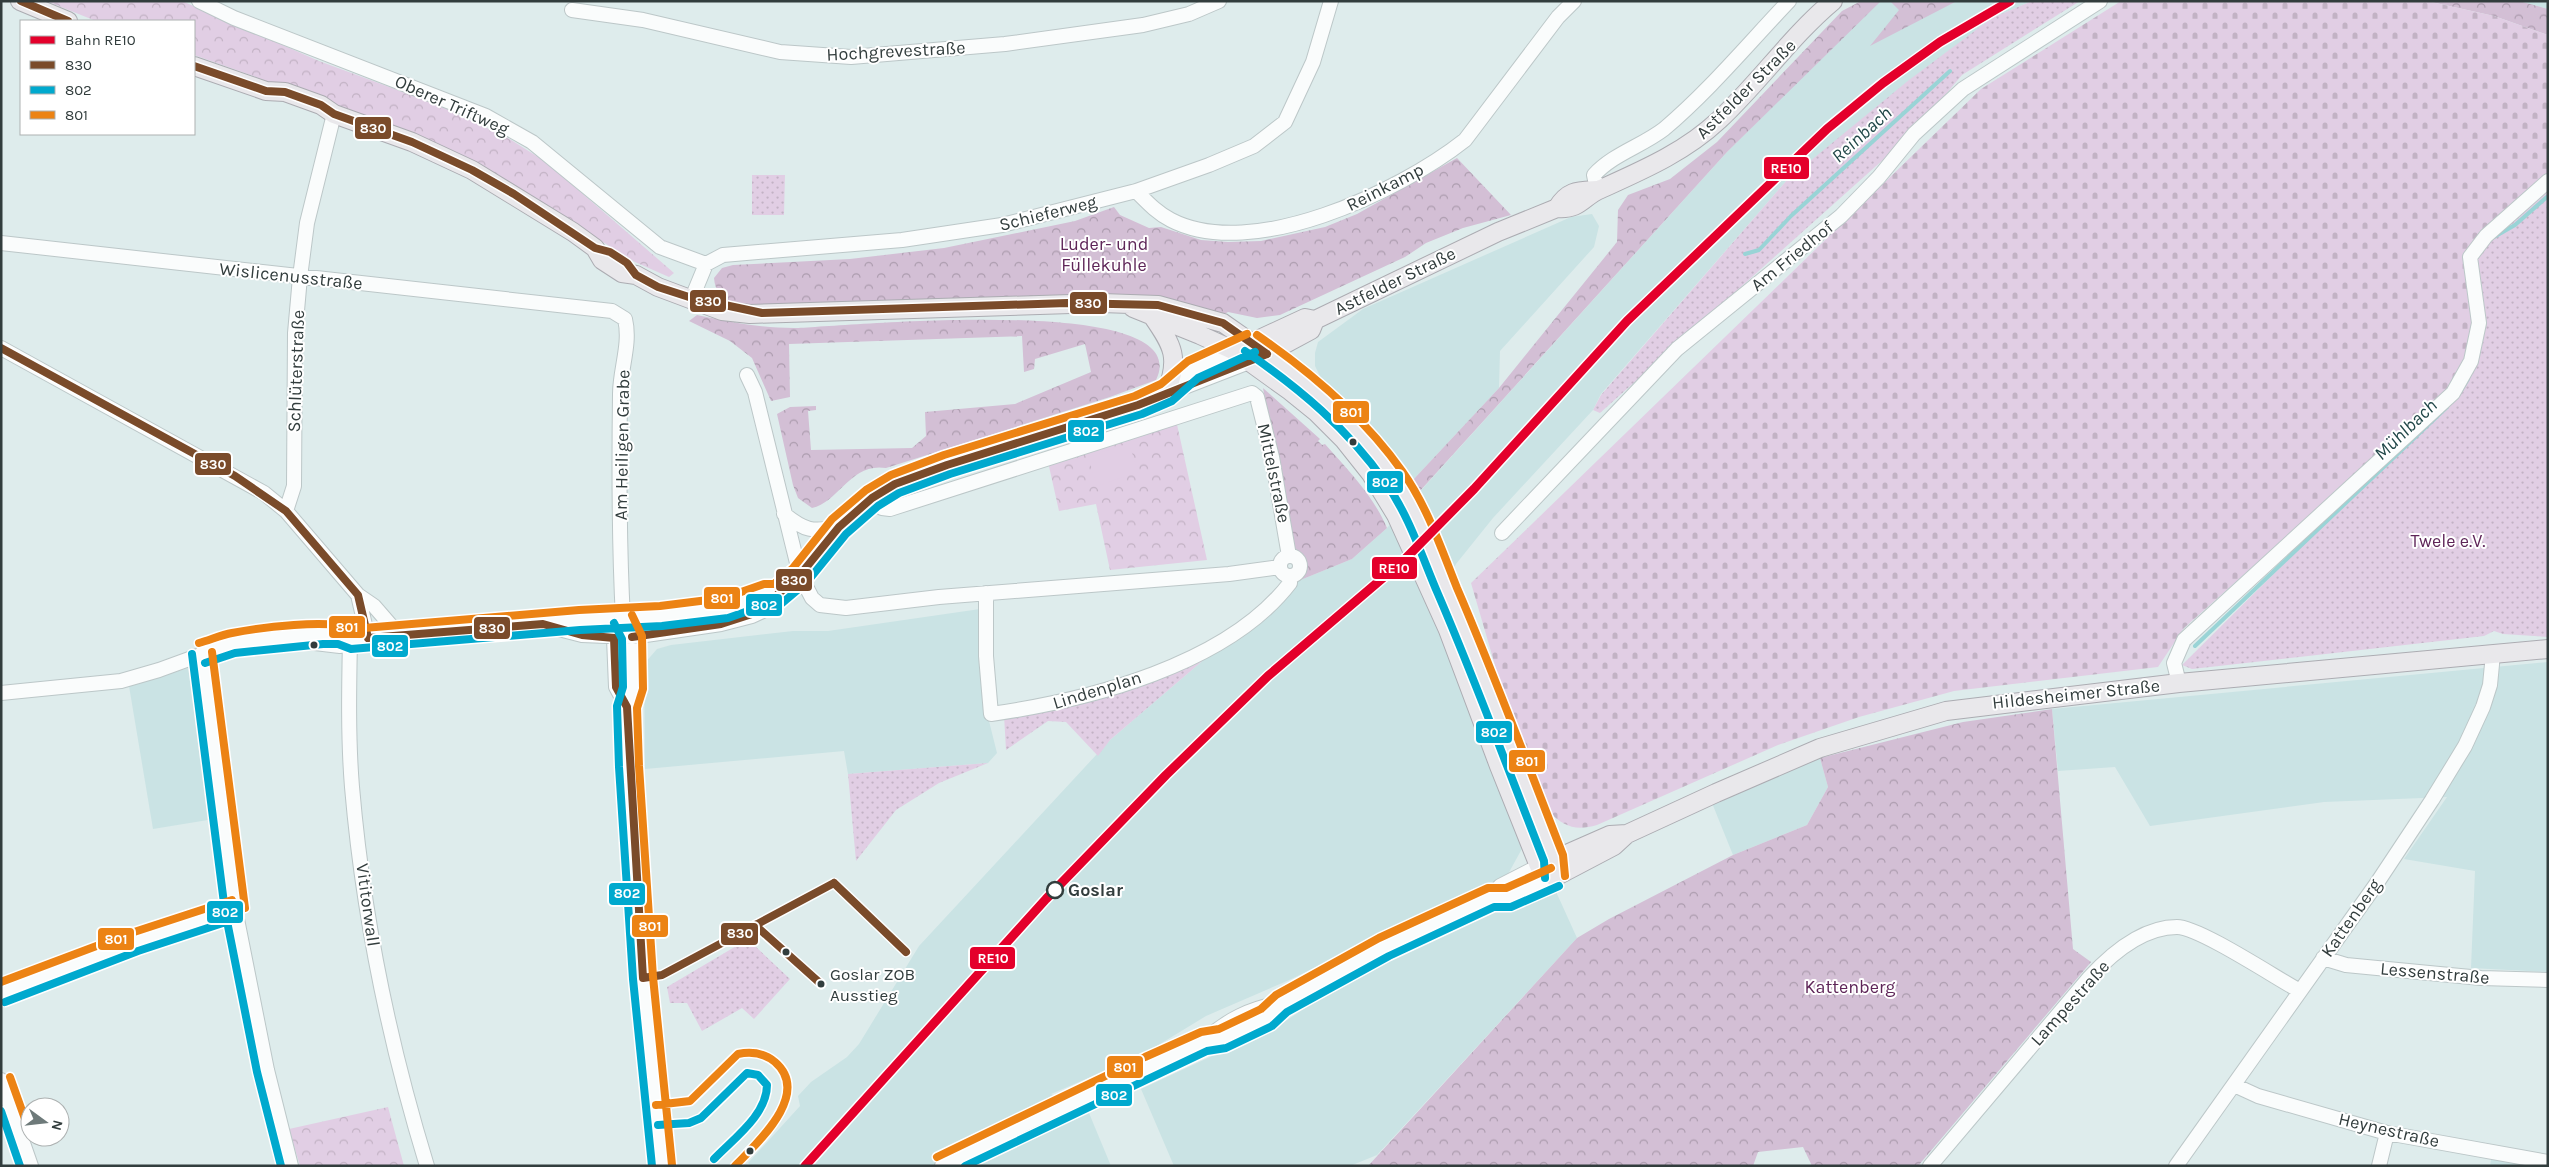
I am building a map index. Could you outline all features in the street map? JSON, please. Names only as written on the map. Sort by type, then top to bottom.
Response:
[{"type":"main road","points":[[20,1],[66,20]]},
{"type":"main road","name":"Astfelder Straße","points":[[1251,343],[1305,318],[1315,320],[1482,240],[1557,208],[1564,197],[1576,192],[1597,190],[1649,168],[1694,142],[1720,120],[1833,1]]},
{"type":"main road","points":[[195,66],[266,91],[280,102],[317,115],[334,114],[412,142],[472,170],[573,232],[594,248],[610,252],[620,258],[636,274],[658,287],[692,298],[762,313],[1067,303],[1158,305],[1223,323],[1300,377],[1357,429],[1405,494],[1463,627],[1549,867]]},
{"type":"main road","points":[[1125,305],[1232,350],[1290,391],[1316,412],[1344,440],[1386,495],[1448,630],[1499,766],[1549,867]]},
{"type":"main road","points":[[1153,317],[1170,341],[1174,355],[1172,378],[1166,393]]},
{"type":"main road","name":"Astfelder Straße","points":[[1248,362],[1268,354],[1311,330],[1315,320]]},
{"type":"main road","name":"Hildesheimer Straße","points":[[1549,867],[1610,835],[1627,834],[1820,748],[1946,711],[2179,683],[2548,649]]},
{"type":"street","name":"Oberer Triftweg","points":[[200,1],[234,18],[486,116],[532,142],[660,247],[706,264]]},
{"type":"street","name":"Hochgrevestraße","points":[[572,10],[643,20],[780,52],[851,57],[1005,44],[1143,26],[1189,14],[1219,1]]},
{"type":"street","name":"Schieferweg","points":[[706,264],[723,256],[902,240],[1002,225],[1136,191],[1209,165],[1254,146],[1284,122],[1313,62],[1331,1]]},
{"type":"street","name":"Reinkamp","points":[[1136,191],[1155,210],[1171,220],[1190,228],[1229,232],[1274,230],[1317,218],[1369,198],[1447,154],[1465,140],[1558,18],[1574,1]]},
{"type":"street","points":[[1597,190],[1594,175],[1602,166],[1662,130],[1690,106],[1789,1]]},
{"type":"street","name":"Am Friedhof","points":[[1502,532],[1677,349],[1842,216],[1879,177],[1914,134],[1964,89],[2100,1]]},
{"type":"street","name":"Schlüterstraße","points":[[286,510],[294,486],[294,361],[300,277],[307,223],[334,114]]},
{"type":"street","points":[[2179,683],[2174,664],[2184,640],[2453,393],[2471,361],[2478,323],[2470,257],[2486,236],[2548,181]]},
{"type":"street","name":"Wislicenusstraße","points":[[1,243],[582,308]]},
{"type":"street","points":[[692,298],[706,264]]},
{"type":"street","name":"Am Heiligen Grabe","points":[[582,308],[619,314],[626,319],[628,331],[620,388],[623,618],[632,637]]},
{"type":"street","name":"Astfelder Straße","points":[[1166,393],[1193,370],[1232,350],[1251,343]]},
{"type":"street","points":[[1,348],[264,493],[286,510],[358,595],[374,606],[400,636]]},
{"type":"street","name":"Astfelder Straße","points":[[543,624],[582,635],[614,638],[632,637],[737,620],[767,609],[778,594],[800,575],[839,527],[872,498],[896,484],[947,465],[1112,414],[1166,393],[1188,387],[1248,362]]},
{"type":"street","points":[[747,375],[755,392],[800,575],[812,598],[820,605],[832,607],[1228,574],[1285,572]]},
{"type":"street","name":"Mittelstraße","points":[[872,498],[882,508],[890,509],[1252,393],[1257,397],[1272,458],[1289,556]]},
{"type":"street","points":[[784,514],[800,527],[810,530],[839,527]]},
{"type":"street","name":"Lindenplan","points":[[986,593],[986,656],[991,714],[1037,708],[1099,693],[1175,664],[1227,639],[1263,613],[1290,583],[1282,560],[1289,556]]},
{"type":"street","name":"Astfelder Straße","points":[[1,693],[121,681],[159,670],[233,643],[290,638],[302,642],[340,646],[350,639],[623,618],[726,608],[766,594],[778,594]]},
{"type":"street","points":[[358,595],[368,638]]},
{"type":"street","name":"Am Heiligen Grabe","points":[[614,638],[623,618]]},
{"type":"street","points":[[632,637],[633,688],[627,707],[629,766],[643,978],[662,1166]]},
{"type":"street","points":[[614,638],[616,687],[627,707]]},
{"type":"street","name":"Vititorwall","points":[[350,639],[352,786],[370,930],[401,1080],[427,1166]]},
{"type":"street","points":[[202,653],[234,909],[267,1070],[291,1166]]},
{"type":"street","name":"Kattenberg","points":[[2176,1166],[2377,882],[2465,746],[2483,707],[2490,685],[2493,654]]},
{"type":"street","name":"Hildesheimer Straße","points":[[942,1166],[1023,1125],[1204,1041],[1217,1028],[1263,1005],[1281,1004],[1384,947],[1492,897],[1500,886],[1549,867]]},
{"type":"street","points":[[1,993],[135,942],[234,909]]},
{"type":"street","name":"Lampestraße","points":[[1930,1166],[2099,967],[2139,937],[2158,929],[2179,927],[2202,936],[2300,991]]},
{"type":"street","name":"Lessenstraße","points":[[2323,958],[2346,965],[2481,978],[2548,980]]},
{"type":"street","points":[[1,1080],[31,1166]]},
{"type":"street","name":"Heynestraße","points":[[2234,1085],[2258,1096],[2388,1133],[2548,1162]]},
{"type":"street","points":[[2379,1166],[2388,1133]]},
{"type":"shaded area","points":[[1879,1],[1908,1],[1940,9],[1957,1],[2032,1],[1992,18],[1787,180],[1601,394],[1593,410],[1493,518],[1456,564],[1430,612],[1454,661],[1524,845],[1507,876],[1287,981],[1206,1016],[1142,1055],[1051,1094],[1089,1113],[1111,1166],[751,1166],[748,1163],[800,1106],[798,1096],[811,1082],[847,1057],[859,1044],[919,946],[1110,740],[1207,657],[1263,620],[1298,581],[1352,559],[1387,528],[1727,152]]},
{"type":"shaded area","points":[[2519,1],[2548,1],[2548,9]]},
{"type":"shaded area","points":[[1592,214],[1599,226],[1594,247],[1500,351],[1499,388],[1412,481],[1370,425],[1321,378],[1315,366],[1315,353],[1318,342],[1363,309],[1571,217]]},
{"type":"shaded area","points":[[980,609],[988,717],[997,753],[988,763],[848,774],[844,751],[645,769],[644,664],[657,649],[671,645],[793,631],[828,631]]},
{"type":"shaded area","points":[[2548,662],[2548,972],[2471,968],[2475,871],[2404,859],[2447,797],[2324,802],[2150,826],[2115,767],[2058,771],[2052,709]]},
{"type":"shaded area","points":[[195,666],[214,819],[153,829],[129,686]]},
{"type":"shaded area","points":[[1820,758],[1828,787],[1807,825],[1733,855],[1712,803]]},
{"type":"shaded area","points":[[1553,885],[1577,938],[1377,1155],[1350,1166],[1174,1166],[1141,1089],[1281,1024],[1356,974]]},
{"type":"shaded area","points":[[2493,1147],[2548,1166],[2490,1166]]},
{"type":"green space","points":[[46,1],[182,1],[319,61],[438,105],[508,138],[546,162],[674,273],[669,277],[635,262],[532,198],[337,106],[195,55],[195,20],[94,20]]},
{"type":"green space","points":[[1861,1],[1881,1],[1727,152],[1419,492],[1412,481],[1499,388],[1617,242],[1618,210],[1628,195],[1670,179],[1717,142],[1842,11]]},
{"type":"green space","points":[[1890,1],[1957,1],[1870,46],[1899,10]]},
{"type":"green space","points":[[2032,1],[2080,1],[1962,75],[1913,133],[1600,413],[1593,410],[1601,395],[1787,180],[1909,80],[1992,18]]},
{"type":"green space","points":[[2121,1],[2427,1],[2494,16],[2548,35],[2548,174],[2484,234],[2467,256],[2477,323],[2469,361],[2453,388],[2184,628],[2158,667],[1954,691],[1859,717],[1778,745],[1597,825],[1583,828],[1570,826],[1559,821],[1549,811],[1499,679],[1471,583],[1981,89]]},
{"type":"green space","points":[[2427,1],[2519,1],[2548,9],[2548,35],[2494,16]]},
{"type":"green space","name":"Luder- und Füllekuhle","points":[[1457,158],[1511,215],[1463,228],[1426,243],[1405,257],[1280,315],[1257,318],[1228,312],[1221,316],[1165,301],[767,306],[741,304],[726,299],[716,287],[714,278],[722,268],[733,265],[850,259],[944,248],[1075,221],[1114,207],[1120,215],[1149,228],[1161,227],[1201,240],[1228,242],[1261,241],[1325,227],[1357,214]]},
{"type":"green space","points":[[752,175],[785,175],[784,215],[752,215]]},
{"type":"green space","name":"Twele e.V.","points":[[2548,190],[2548,637],[2503,634],[2494,631],[2484,636],[2192,669],[2182,665],[2456,393],[2472,258]]},
{"type":"green space","points":[[697,315],[745,324],[782,328],[938,320],[1007,320],[1072,324],[1124,334],[1155,352],[1156,380],[1110,397],[886,468],[874,468],[863,471],[854,476],[830,498],[812,508],[798,498],[793,485],[777,414],[790,407],[816,406],[816,410],[808,411],[811,450],[912,448],[926,436],[925,412],[1015,404],[1091,372],[1085,344],[1035,359],[1034,369],[1024,372],[1022,336],[789,344],[790,397],[771,401],[752,358],[730,341],[689,321]]},
{"type":"green space","points":[[1263,388],[1320,439],[1318,441],[1322,445],[1325,444],[1342,463],[1375,505],[1387,528],[1352,559],[1298,581]]},
{"type":"green space","points":[[1176,420],[1207,560],[1110,570],[1096,504],[1059,511],[1048,462]]},
{"type":"green space","points":[[1129,443],[1138,472],[1097,486],[1088,457]]},
{"type":"green space","points":[[1207,657],[1110,740],[1098,756],[1066,722],[1048,721],[1006,750],[1004,715]]},
{"type":"green space","name":"Kattenberg","points":[[2052,709],[2073,949],[2091,962],[1918,1166],[1812,1166],[1803,1147],[1758,1152],[1753,1166],[1368,1166],[1577,938],[1609,919],[1733,855],[1807,825],[1828,787],[1820,758],[1963,722]]},
{"type":"green space","points":[[988,763],[939,783],[896,810],[856,861],[848,774]]},
{"type":"green space","points":[[738,945],[756,947],[790,979],[754,1019],[742,1008],[702,1031],[687,1003],[670,1003],[667,987]]},
{"type":"green space","points":[[388,1107],[404,1166],[300,1166],[289,1129]]},
{"type":"waterway","name":"Reinbach","points":[[1745,254],[1759,250],[1791,216],[1950,71]]},
{"type":"waterway","name":"Mühlbach","points":[[2494,237],[2515,225],[2548,196]]},
{"type":"waterway","name":"Mühlbach","points":[[2460,392],[2468,379]]},
{"type":"waterway","name":"Mühlbach","points":[[2195,646],[2447,407]]},
{"type":"rail line","name":"RE10","points":[[805,1166],[1046,899],[1166,775],[1268,676],[1405,559],[1474,489],[1627,321],[1827,129],[1883,83],[1940,42],[2010,1]]},
{"type":"transit line","name":"830","points":[[21,1],[66,20]]},
{"type":"transit line","name":"830","points":[[195,66],[266,91],[285,92],[321,105],[334,114],[412,142],[472,170],[514,194],[595,248],[610,252],[627,263],[636,275],[658,287],[692,298],[762,313],[1067,303],[1158,305],[1223,323],[1267,354]]},
{"type":"transit line","name":"801","points":[[199,643],[232,633],[294,625],[328,624],[352,629],[579,610],[660,606],[724,598],[764,584],[774,584],[793,568],[832,519],[866,490],[891,475],[944,455],[1135,396],[1161,384],[1188,361],[1247,334]]},
{"type":"transit line","name":"801","points":[[1257,335],[1317,380],[1371,432],[1402,471],[1419,498],[1485,654],[1563,855],[1565,876]]},
{"type":"transit line","name":"830","points":[[1,348],[235,476],[286,511],[358,595],[368,638]]},
{"type":"transit line","name":"802","points":[[1245,351],[1303,395],[1339,427],[1371,463],[1394,495],[1414,536],[1479,694],[1544,861],[1545,878]]},
{"type":"transit line","name":"802","points":[[205,663],[235,653],[323,644],[338,644],[351,649],[580,630],[662,626],[728,618],[768,604],[781,604],[807,582],[846,534],[878,506],[899,493],[950,474],[1142,414],[1172,401],[1198,378],[1255,352]]},
{"type":"transit line","name":"830","points":[[632,637],[721,624],[767,609],[778,594],[800,575],[839,527],[872,498],[895,484],[947,465],[1138,405],[1267,354]]},
{"type":"transit line","name":"801","points":[[632,615],[642,636],[643,689],[637,708],[639,766],[653,977],[672,1165]]},
{"type":"transit line","name":"802","points":[[614,623],[622,639],[623,687],[617,706],[619,767],[633,979],[652,1166]]},
{"type":"transit line","name":"830","points":[[368,638],[543,624],[582,635],[614,638]]},
{"type":"transit line","name":"830","points":[[614,638],[616,687],[627,707],[643,978]]},
{"type":"transit line","name":"801","points":[[212,652],[245,908]]},
{"type":"transit line","name":"802","points":[[192,654],[225,911],[257,1072],[281,1166]]},
{"type":"transit line","name":"801","points":[[937,1157],[1145,1057],[1201,1032],[1219,1029],[1261,1009],[1276,995],[1379,938],[1488,888],[1506,888],[1551,868]]},
{"type":"transit line","name":"830","points":[[834,883],[906,952]]},
{"type":"transit line","name":"830","points":[[643,978],[662,975],[834,883]]},
{"type":"transit line","name":"802","points":[[965,1166],[1207,1051],[1226,1048],[1272,1026],[1287,1012],[1389,956],[1494,907],[1511,907],[1559,886]]},
{"type":"transit line","name":"801","points":[[1,982],[131,933],[232,900]]},
{"type":"transit line","name":"802","points":[[5,1002],[138,951],[238,918]]},
{"type":"transit line","name":"830","points":[[755,925],[821,984]]},
{"type":"transit line","name":"801","points":[[656,1105],[690,1101],[738,1054],[758,1054],[775,1062],[785,1075],[787,1089],[784,1103],[767,1131],[735,1166]]},
{"type":"transit line","name":"802","points":[[658,1125],[689,1123],[701,1118],[747,1073],[758,1075],[767,1085],[766,1096],[761,1106],[748,1126],[714,1159]]},
{"type":"transit line","name":"801","points":[[10,1077],[20,1105]]},
{"type":"transit line","name":"802","points":[[1,1111],[20,1166]]},
{"type":"place","name":"Goslar","points":[[1055,890]]},
{"type":"place","name":"Goslar ZOB Ausstieg","points":[[821,984]]}]
